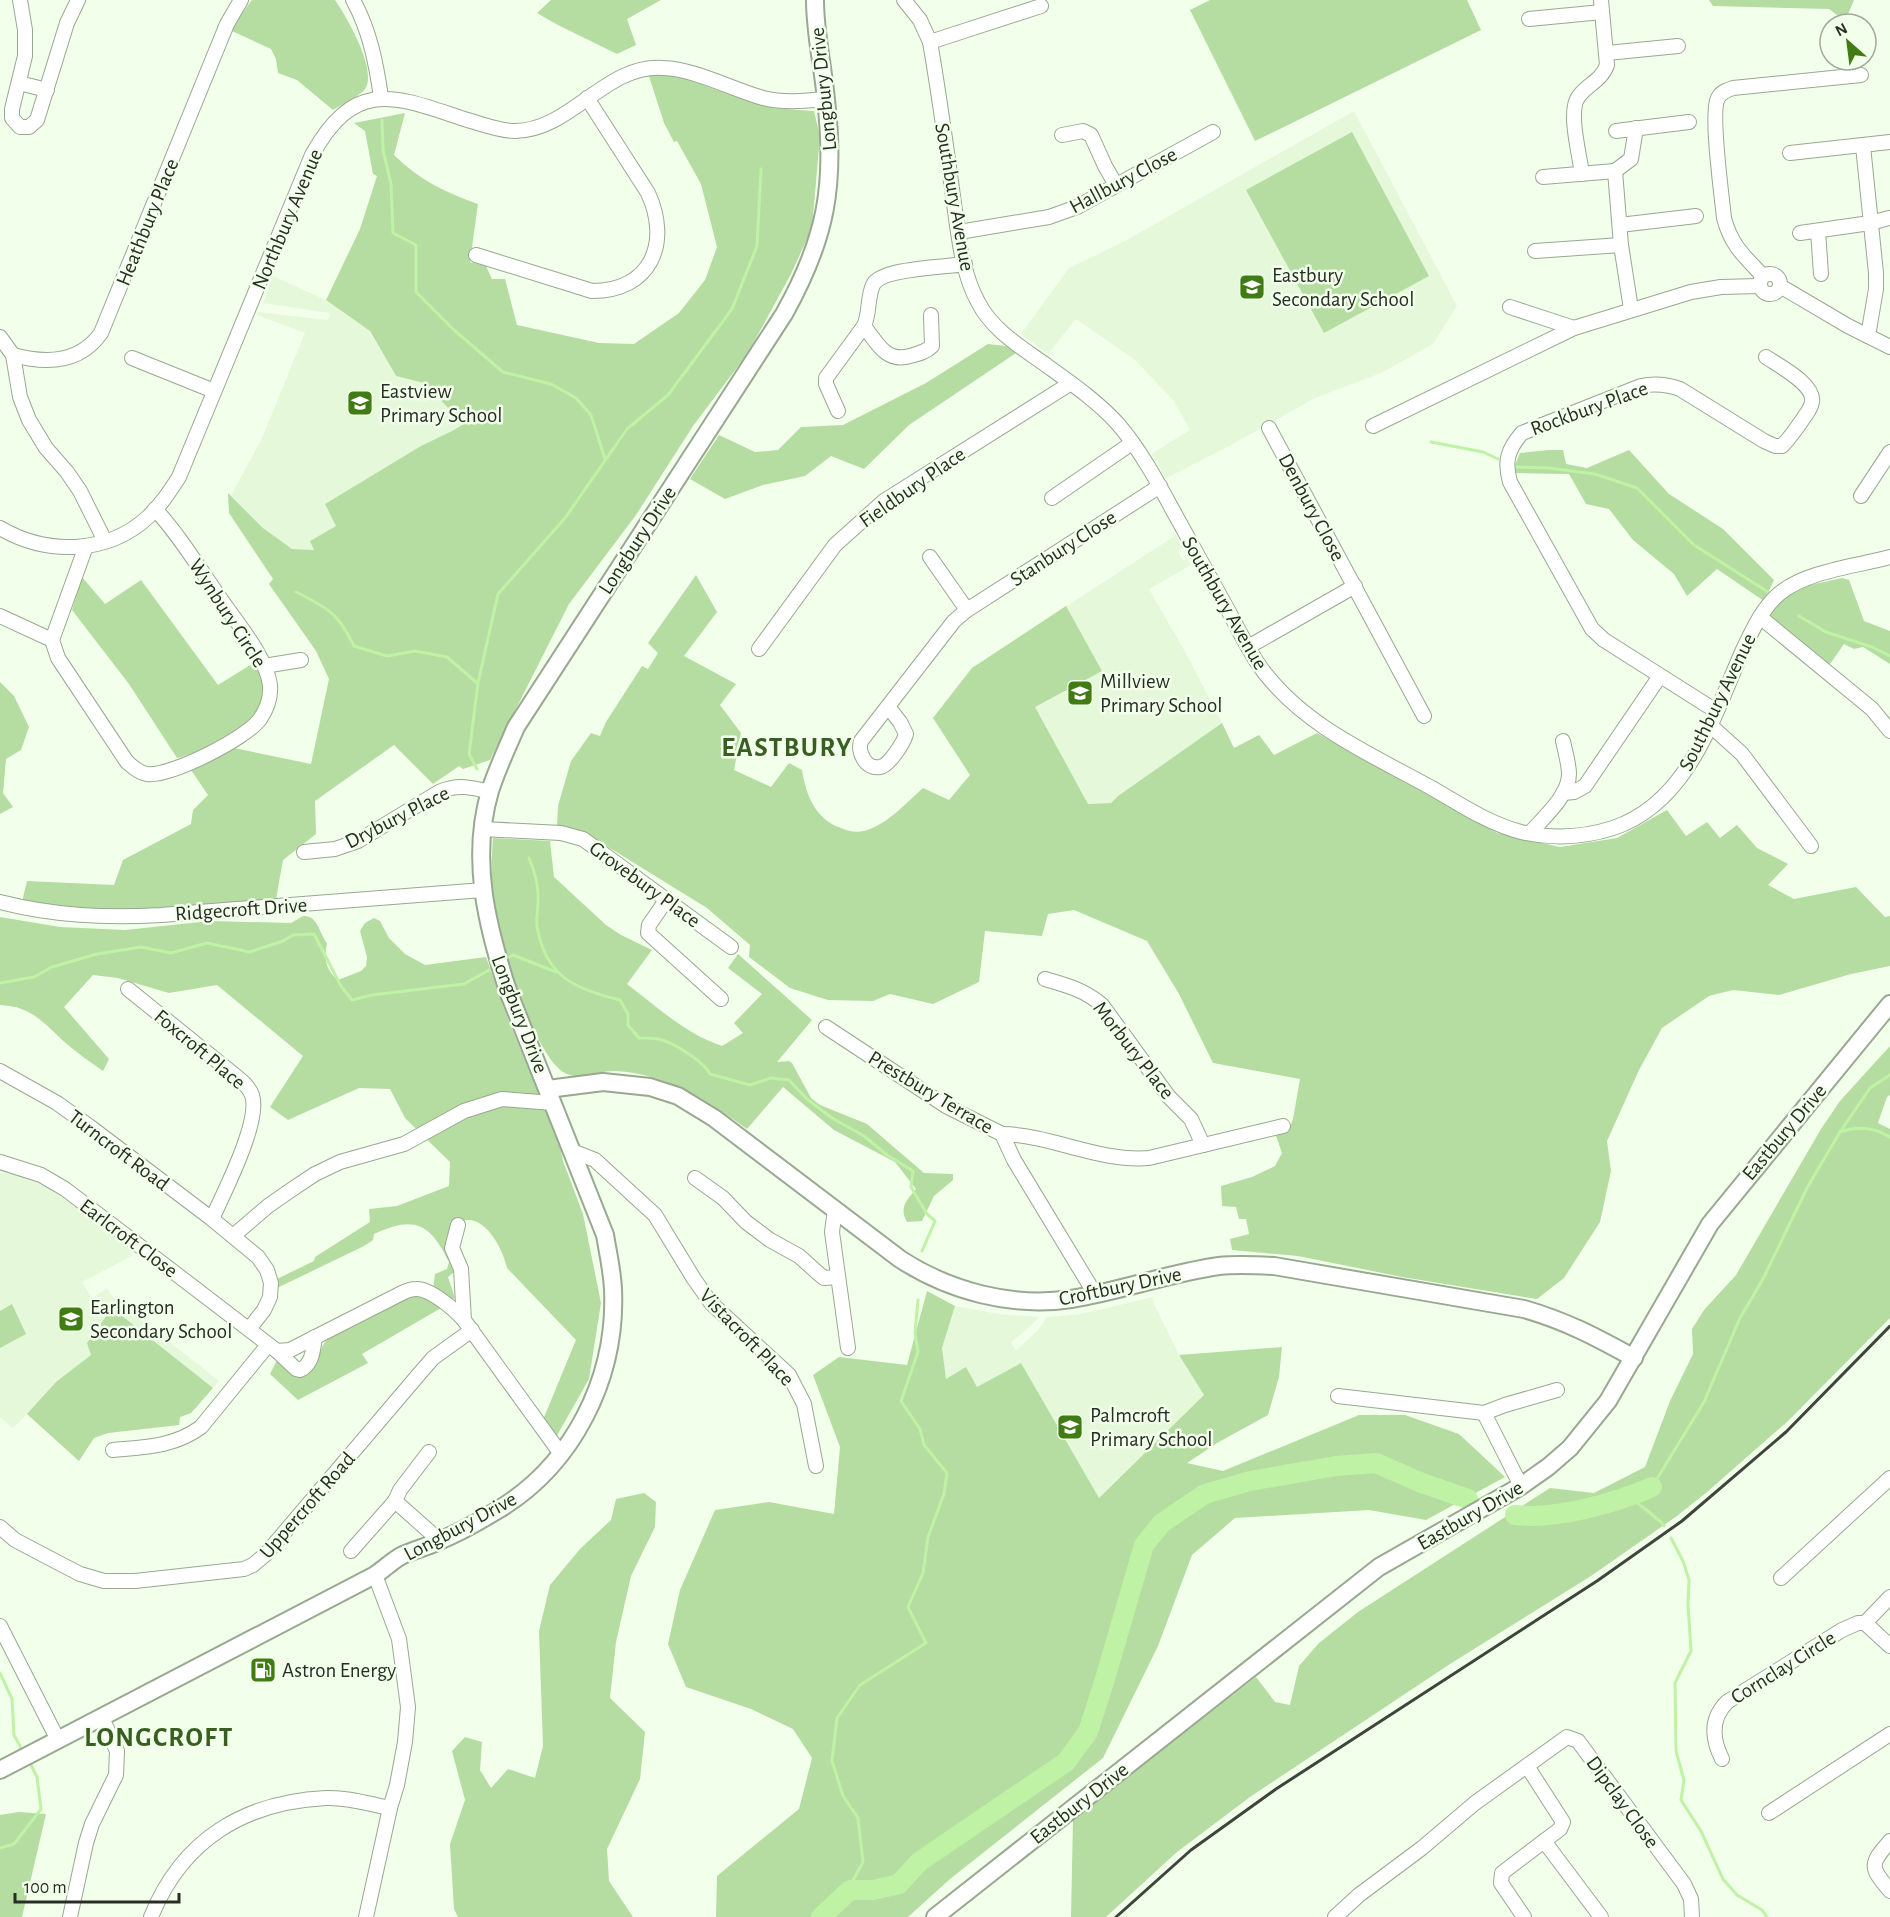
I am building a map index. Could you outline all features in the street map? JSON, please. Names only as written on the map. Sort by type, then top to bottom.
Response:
[{"type":"street","points":[[20,0],[25,30],[25,56],[12,118],[20,127],[29,128],[37,120],[68,23],[78,0]]},
{"type":"street","name":"Heathbury Place","points":[[13,355],[35,360],[71,357],[90,348],[101,333],[226,24],[241,0]]},
{"type":"street","points":[[353,0],[371,43],[381,97],[407,100],[482,124],[515,131],[548,123],[615,80],[637,70],[665,68],[779,101],[826,99]]},
{"type":"street","name":"Longbury Drive","points":[[0,1770],[375,1575],[400,1556],[440,1541],[514,1500],[546,1473],[561,1454],[579,1428],[597,1391],[608,1355],[612,1324],[613,1290],[605,1235],[508,991],[490,931],[483,890],[481,875],[483,829],[490,792],[516,727],[784,314],[799,287],[818,242],[829,191],[830,166],[826,99],[817,43],[815,0]]},
{"type":"street","name":"Southbury Avenue","points":[[904,0],[920,20],[930,42],[965,264],[971,288],[986,316],[1012,340],[1071,383],[1117,423],[1160,486],[1248,646],[1266,674],[1287,699],[1335,735],[1508,828],[1560,838],[1588,835],[1617,827],[1639,816],[1657,803],[1687,768],[1710,725],[1760,617],[1769,603],[1791,586],[1809,578],[1890,557]]},
{"type":"street","points":[[930,42],[1041,6]]},
{"type":"street","points":[[1529,19],[1601,6],[1607,65],[1604,72],[1574,104],[1582,174]]},
{"type":"street","points":[[1607,53],[1678,46]]},
{"type":"street","points":[[1761,281],[1728,234],[1724,218],[1715,117],[1716,100],[1733,88],[1861,75]]},
{"type":"street","points":[[19,83],[47,90]]},
{"type":"street","name":"Northbury Avenue","points":[[0,528],[27,541],[48,546],[68,548],[86,546],[105,541],[133,528],[155,509],[179,477],[312,155],[323,136],[344,113],[381,97]]},
{"type":"street","points":[[476,255],[592,291],[619,288],[634,280],[646,268],[654,254],[658,235],[655,207],[587,98]]},
{"type":"street","points":[[1616,131],[1689,122]]},
{"type":"street","points":[[1544,177],[1615,171],[1631,159],[1636,128]]},
{"type":"street","points":[[1062,135],[1083,131],[1091,135],[1116,185]]},
{"type":"street","name":"Hallbury Close","points":[[959,232],[1048,217],[1064,212],[1088,202],[1213,132]]},
{"type":"street","points":[[1790,153],[1890,142]]},
{"type":"street","points":[[1863,146],[1876,289],[1868,336]]},
{"type":"street","points":[[1615,171],[1631,309]]},
{"type":"street","points":[[1620,225],[1696,216]]},
{"type":"street","points":[[1800,233],[1870,224],[1889,218]]},
{"type":"street","points":[[1818,231],[1821,274]]},
{"type":"street","points":[[1535,251],[1622,245]]},
{"type":"street","points":[[837,411],[826,384],[826,378],[864,326],[868,318],[872,287],[880,277],[896,272],[965,264]]},
{"type":"street","points":[[1373,426],[1574,328],[1631,309],[1706,289],[1761,281],[1770,274],[1776,276],[1780,286],[1848,326],[1890,347]]},
{"type":"street","points":[[1510,307],[1574,328]]},
{"type":"street","points":[[864,326],[888,355],[903,358],[919,354],[932,346],[931,315]]},
{"type":"street","points":[[0,337],[13,355],[20,397],[29,420],[46,448],[80,491],[105,541]]},
{"type":"street","name":"Rockbury Place","points":[[1716,711],[1604,640],[1585,620],[1510,482],[1506,469],[1507,456],[1512,445],[1522,433],[1641,386],[1654,384],[1666,384],[1680,389],[1764,441],[1775,446],[1782,446],[1810,408],[1811,392],[1804,384],[1766,357]]},
{"type":"street","points":[[132,358],[214,391]]},
{"type":"street","name":"Fieldbury Place","points":[[759,649],[835,545],[870,512],[1071,383]]},
{"type":"street","name":"Denbury Close","points":[[1269,428],[1424,716]]},
{"type":"street","points":[[1052,498],[1132,443]]},
{"type":"street","points":[[1861,496],[1890,452]]},
{"type":"street","name":"Stanbury Close","points":[[889,708],[944,631],[966,610],[1160,486]]},
{"type":"street","name":"Wynbury Circle","points":[[52,640],[58,658],[127,762],[147,774],[162,772],[195,761],[250,729],[260,720],[270,700],[270,686],[264,666],[180,540],[155,509]]},
{"type":"street","points":[[0,616],[52,640],[86,546]]},
{"type":"street","points":[[930,557],[966,610]]},
{"type":"street","name":"Denbury Close","points":[[1248,646],[1355,586]]},
{"type":"street","points":[[1760,617],[1872,709],[1890,731]]},
{"type":"street","points":[[264,666],[301,660]]},
{"type":"street","points":[[1563,793],[1574,792],[1585,786],[1660,675]]},
{"type":"street","points":[[1710,725],[1742,754],[1811,846]]},
{"type":"street","points":[[1530,833],[1568,784],[1569,773],[1563,741]]},
{"type":"street","name":"Drybury Place","points":[[304,852],[335,849],[358,841],[449,788],[471,786],[490,792]]},
{"type":"street","name":"Grovebury Place","points":[[483,829],[573,835],[597,847],[731,947]]},
{"type":"street","name":"Ridgecroft Drive","points":[[0,903],[64,915],[109,918],[483,890]]},
{"type":"street","points":[[667,899],[649,925],[648,933],[721,999]]},
{"type":"street","name":"Morbury Place","points":[[1045,979],[1076,988],[1090,995],[1102,1005],[1169,1097],[1191,1119],[1203,1145]]},
{"type":"street","name":"Foxcroft Place","points":[[128,989],[237,1077],[248,1087],[252,1095],[254,1105],[252,1120],[237,1162],[212,1219]]},
{"type":"street","name":"Eastbury Drive","points":[[935,1917],[1370,1574],[1404,1552],[1521,1486],[1570,1448],[1608,1401],[1710,1224],[1890,1004]]},
{"type":"street","name":"Prestbury Terrace","points":[[826,1027],[946,1106],[1002,1134],[1014,1160],[1095,1294]]},
{"type":"street","name":"Turncroft Road","points":[[0,1071],[57,1103],[233,1236]]},
{"type":"street","name":"Croftbury Drive","points":[[551,1096],[603,1082],[650,1087],[678,1096],[714,1118],[900,1259],[922,1274],[950,1285],[1015,1300],[1039,1301],[1095,1294],[1220,1266],[1274,1266],[1524,1309],[1554,1317],[1575,1326],[1634,1358]]},
{"type":"street","points":[[249,1329],[264,1310],[270,1296],[271,1283],[267,1270],[258,1257],[233,1236],[268,1206],[315,1174],[340,1162],[404,1144],[464,1111],[502,1099],[551,1096]]},
{"type":"street","points":[[1002,1134],[1024,1135],[1121,1158],[1149,1158],[1283,1126]]},
{"type":"street","name":"Vistacroft Place","points":[[572,1151],[595,1160],[655,1215],[698,1286],[711,1303],[789,1375],[804,1404],[816,1466]]},
{"type":"street","name":"Earlcroft Close","points":[[0,1162],[41,1175],[65,1189],[249,1329],[296,1369],[305,1369],[310,1362],[315,1337]]},
{"type":"street","points":[[695,1178],[723,1198],[752,1227],[799,1256],[824,1278],[838,1277]]},
{"type":"street","points":[[835,1209],[832,1232],[848,1348]]},
{"type":"street","points":[[458,1226],[452,1248],[461,1269],[468,1325]]},
{"type":"street","points":[[113,1450],[166,1444],[189,1436],[201,1427],[273,1348],[290,1350],[402,1293],[422,1289],[448,1305],[468,1325],[561,1454]]},
{"type":"street","name":"Uppercroft Road","points":[[0,1527],[15,1540],[80,1574],[104,1581],[135,1581],[244,1569],[266,1554],[433,1358],[468,1325]]},
{"type":"street","points":[[1338,1396],[1484,1413],[1557,1390]]},
{"type":"street","points":[[1484,1413],[1521,1486]]},
{"type":"street","points":[[351,1551],[395,1501],[400,1490],[429,1452]]},
{"type":"street","points":[[1781,1578],[1890,1478]]},
{"type":"street","points":[[395,1501],[440,1541]]},
{"type":"street","points":[[366,1917],[397,1785],[405,1742],[408,1692],[399,1639],[375,1575]]},
{"type":"street","name":"Cornclay Circle","points":[[1722,1759],[1716,1748],[1713,1730],[1720,1708],[1842,1630],[1865,1623],[1890,1598]]},
{"type":"street","points":[[1865,1623],[1890,1646]]},
{"type":"street","points":[[0,1626],[58,1740]]},
{"type":"street","points":[[70,1917],[92,1824],[116,1775],[117,1751],[102,1718]]},
{"type":"street","points":[[1769,1813],[1890,1734]]},
{"type":"street","name":"Dipclay Close","points":[[1335,1917],[1359,1894],[1435,1838],[1474,1803],[1567,1737],[1578,1740],[1684,1884],[1692,1899],[1692,1917]]},
{"type":"street","points":[[1524,1917],[1504,1888],[1500,1879],[1502,1873],[1560,1829],[1563,1822],[1527,1766]]},
{"type":"street","points":[[151,1917],[158,1899],[195,1849],[208,1836],[250,1813],[281,1805],[327,1798],[390,1808]]},
{"type":"street","points":[[1890,1841],[1873,1865],[1876,1875],[1890,1891]]},
{"type":"street","points":[[1544,1842],[1601,1917]]},
{"type":"shaded area","name":"Eastbury Secondary School","points":[[1354,111],[1457,306],[1433,344],[1381,373],[1315,398],[1165,479],[1151,454],[1190,430],[1173,400],[1135,360],[1076,319],[1048,354],[1021,334],[1069,268],[1125,241]]},
{"type":"shaded area","name":"Eastview Primary School","points":[[273,276],[326,300],[368,329],[396,376],[424,383],[454,414],[481,413],[315,550],[292,549],[263,528],[231,496],[262,438],[305,333],[257,315],[258,312],[328,320],[330,313],[263,303]]},
{"type":"shaded area","name":"Millview Primary School","points":[[1176,535],[1182,548],[1178,551],[1183,561],[1187,558],[1191,565],[1149,589],[1222,723],[1111,803],[1061,805],[987,801],[933,718],[972,668]]},
{"type":"shaded area","name":"Earlington Secondary School","points":[[0,1172],[20,1176],[48,1188],[90,1217],[132,1251],[132,1256],[82,1282],[92,1298],[107,1288],[113,1297],[219,1381],[191,1413],[180,1417],[179,1425],[108,1433],[94,1438],[79,1461],[27,1414],[13,1428],[0,1417]]},
{"type":"shaded area","name":"Palmcroft Primary School","points":[[1153,1297],[1154,1304],[1179,1355],[1204,1395],[1099,1498],[946,1379],[942,1348],[955,1306],[999,1314],[1039,1317],[1011,1342],[1016,1351],[1038,1330],[1047,1317],[1081,1314]]},
{"type":"green space","points":[[252,0],[335,0],[353,30],[364,57],[368,80],[363,92],[333,110],[297,80],[278,73],[276,59],[271,49],[232,31]]},
{"type":"green space","points":[[551,0],[661,0],[627,19],[636,45],[617,54],[537,13]]},
{"type":"green space","points":[[1210,0],[1467,0],[1481,30],[1255,141],[1190,10]]},
{"type":"green space","points":[[1709,0],[1854,0],[1849,12],[1833,12],[1829,9],[1713,6]]},
{"type":"green space","points":[[648,73],[680,75],[727,94],[785,109],[814,111],[820,136],[812,228],[791,274],[748,353],[693,426],[636,515],[569,604],[490,760],[463,769],[459,766],[433,784],[394,745],[315,801],[316,834],[283,860],[276,899],[156,911],[82,912],[22,902],[27,881],[114,885],[123,860],[191,824],[193,810],[208,795],[191,770],[234,748],[311,764],[329,679],[316,651],[269,584],[273,579],[229,513],[228,493],[263,528],[292,549],[314,550],[310,541],[336,526],[325,504],[421,446],[480,414],[454,414],[424,383],[396,376],[370,331],[326,300],[360,229],[377,176],[373,174],[365,131],[354,123],[405,113],[394,155],[433,184],[478,204],[470,262],[486,266],[492,279],[505,279],[517,325],[599,343],[634,344],[679,313],[705,280],[717,247],[701,184],[664,123]]},
{"type":"green space","points":[[1352,132],[1429,276],[1324,333],[1246,190]]},
{"type":"green space","points":[[988,344],[1006,346],[1016,353],[909,425],[864,469],[831,456],[805,476],[763,485],[725,499],[690,479],[719,435],[755,452],[778,450],[801,427],[843,425],[926,383]]},
{"type":"green space","points":[[1563,450],[1566,464],[1587,468],[1629,450],[1669,494],[1723,529],[1774,580],[1764,601],[1717,569],[1687,596],[1674,574],[1633,540],[1609,509],[1586,504],[1569,474],[1512,473],[1520,453]]},
{"type":"green space","points":[[696,575],[717,612],[684,656],[736,684],[720,705],[741,733],[734,770],[771,787],[789,763],[802,770],[809,797],[818,812],[824,819],[846,830],[861,832],[881,824],[923,788],[949,800],[970,775],[933,718],[972,668],[1066,606],[1102,671],[1035,707],[1088,804],[1111,803],[1222,723],[1234,748],[1259,735],[1274,755],[1317,733],[1497,833],[1560,847],[1617,838],[1667,810],[1686,836],[1707,822],[1720,838],[1737,825],[1757,848],[1788,864],[1768,885],[1794,899],[1856,887],[1885,917],[1890,916],[1890,966],[1851,974],[1779,995],[1733,990],[1709,996],[1662,1028],[1639,1070],[1607,1141],[1611,1171],[1600,1222],[1564,1278],[1537,1299],[1402,1277],[1298,1256],[1232,1250],[1230,1239],[1249,1234],[1246,1219],[1239,1219],[1236,1207],[1222,1206],[1221,1186],[1252,1177],[1275,1166],[1282,1153],[1276,1136],[1289,1130],[1300,1079],[1213,1063],[1179,994],[1147,941],[1074,910],[1048,914],[1042,936],[985,931],[979,982],[933,1004],[890,994],[873,1001],[828,1000],[790,988],[749,957],[750,945],[707,908],[594,839],[557,827],[558,806],[571,761],[591,733],[600,736],[606,722],[642,666],[648,669],[658,653],[648,643]]},
{"type":"green space","points":[[82,577],[105,604],[141,580],[218,685],[255,662],[266,691],[259,711],[226,737],[177,758],[129,684],[72,610]]},
{"type":"green space","points":[[1842,578],[1849,580],[1864,621],[1890,631],[1890,664],[1863,647],[1854,649],[1844,644],[1830,664],[1808,649],[1770,616],[1786,596],[1810,585]]},
{"type":"green space","points":[[0,682],[14,696],[29,727],[21,750],[6,759],[3,793],[13,807],[0,814]]},
{"type":"green space","points":[[493,838],[550,841],[554,877],[606,925],[652,950],[627,984],[672,1019],[696,1034],[722,1046],[743,1033],[734,1023],[762,994],[728,968],[738,954],[812,1020],[777,1062],[792,1063],[811,1098],[820,1105],[867,1124],[924,1173],[953,1174],[953,1180],[934,1196],[922,1221],[907,1222],[904,1213],[905,1205],[916,1189],[895,1162],[834,1130],[783,1087],[747,1129],[717,1108],[685,1090],[651,1077],[616,1071],[573,1076],[555,1065],[532,1026],[504,949],[493,893]]},
{"type":"green space","points":[[303,916],[312,918],[318,925],[327,943],[328,968],[338,980],[361,971],[366,966],[367,957],[360,931],[365,923],[374,918],[380,921],[389,938],[405,954],[425,965],[486,957],[510,1024],[559,1142],[563,1161],[583,1214],[601,1303],[589,1379],[555,1439],[540,1427],[576,1340],[507,1268],[502,1252],[492,1235],[478,1223],[470,1220],[462,1221],[457,1270],[448,1277],[455,1298],[449,1301],[433,1290],[435,1274],[447,1269],[449,1262],[435,1238],[419,1226],[410,1224],[388,1228],[374,1234],[373,1240],[364,1246],[275,1289],[277,1279],[314,1261],[315,1257],[370,1222],[369,1209],[397,1206],[449,1186],[450,1162],[405,1118],[390,1089],[359,1088],[288,1120],[270,1107],[303,1056],[217,985],[169,993],[118,978],[93,975],[64,1007],[109,1059],[103,1071],[38,1018],[21,1009],[0,1005],[0,917],[60,927],[125,930],[210,921],[291,923]]},
{"type":"green space","points":[[1890,1046],[1890,1095],[1887,1097],[1878,1123],[1890,1129],[1890,1318],[1788,1421],[1677,1516],[1591,1576],[1450,1664],[1250,1797],[1177,1852],[1106,1917],[1071,1917],[1073,1819],[1256,1677],[1275,1702],[1290,1705],[1299,1666],[1319,1643],[1358,1612],[1550,1488],[1594,1493],[1645,1467],[1670,1401],[1693,1354],[1692,1329],[1704,1310],[1736,1275],[1821,1129],[1840,1101]]},
{"type":"green space","points":[[927,1291],[955,1306],[942,1348],[946,1379],[966,1367],[977,1387],[1021,1363],[1099,1498],[1204,1395],[1179,1355],[1282,1347],[1279,1377],[1268,1415],[1217,1443],[1187,1463],[1223,1471],[1359,1415],[1405,1415],[1459,1434],[1505,1477],[1426,1520],[1369,1510],[1235,1518],[1192,1555],[1158,1646],[1103,1758],[950,1879],[908,1917],[716,1917],[717,1876],[799,1809],[812,1758],[793,1729],[751,1709],[686,1687],[668,1644],[680,1590],[715,1510],[769,1502],[834,1514],[840,1447],[813,1375],[839,1357],[907,1365]]},
{"type":"green space","points":[[418,1294],[424,1295],[441,1308],[362,1354],[368,1363],[298,1400],[270,1374],[277,1360],[299,1378],[314,1365],[328,1337],[402,1299]]},
{"type":"green space","points":[[12,1304],[26,1334],[0,1348],[0,1311]]},
{"type":"green space","points":[[112,1308],[213,1388],[191,1413],[180,1417],[179,1425],[108,1433],[94,1438],[79,1461],[27,1414],[56,1382],[91,1355],[87,1343]]},
{"type":"green space","points":[[644,1493],[656,1502],[655,1527],[631,1576],[616,1642],[610,1698],[645,1732],[640,1779],[607,1849],[609,1881],[633,1917],[458,1917],[454,1909],[450,1844],[465,1800],[452,1751],[465,1737],[482,1742],[480,1770],[491,1788],[508,1769],[535,1778],[543,1746],[539,1631],[550,1585],[580,1549],[611,1520],[616,1499]]},
{"type":"green space","points":[[19,1812],[46,1814],[22,1917],[0,1917],[0,1815]]},
{"type":"waterway","points":[[382,120],[383,150],[391,184],[393,233],[416,245],[416,292],[454,330],[503,372],[551,384],[576,398],[591,415],[605,459]]},
{"type":"waterway","points":[[477,769],[469,754],[478,683],[498,594],[565,518],[627,429],[668,395],[732,309],[757,246],[761,169]]},
{"type":"waterway","points":[[1431,442],[1483,452],[1498,459]]},
{"type":"waterway","points":[[1515,467],[1549,468],[1595,474],[1637,488],[1694,545],[1768,592]]},
{"type":"waterway","points":[[296,592],[331,613],[343,626],[354,646],[387,656],[415,651],[447,657],[477,683]]},
{"type":"waterway","points":[[1799,616],[1826,632],[1872,647],[1890,656]]},
{"type":"waterway","points":[[529,858],[538,890],[537,926],[541,943],[547,957],[564,978],[589,991],[620,1000],[628,1014],[628,1025],[639,1038],[658,1039],[679,1048],[695,1058],[710,1074],[750,1085],[771,1078],[789,1080],[807,1099],[832,1118],[864,1136],[887,1155],[913,1171],[911,1187],[927,1214],[935,1221],[922,1251]]},
{"type":"waterway","points":[[0,983],[34,977],[52,967],[97,954],[141,947],[171,953],[207,943],[250,952],[283,941],[293,935],[314,934],[341,986],[352,1000],[372,995],[464,984],[491,969]]},
{"type":"waterway","points":[[508,958],[513,955],[556,972]]},
{"type":"waterway","points":[[1652,1487],[1704,1402],[1740,1318],[1763,1279],[1808,1186],[1840,1132],[1870,1088],[1890,1075]]},
{"type":"waterway","points":[[1840,1132],[1866,1129],[1890,1137]]},
{"type":"waterway","points":[[850,1890],[863,1862],[858,1818],[843,1796],[832,1761],[837,1718],[860,1685],[926,1643],[908,1607],[923,1573],[928,1537],[944,1494],[947,1473],[924,1445],[920,1429],[901,1401],[918,1352],[915,1333],[918,1300]]},
{"type":"waterway","points":[[821,1917],[850,1890],[873,1890],[899,1884],[919,1862],[1066,1762],[1088,1732],[1144,1545],[1162,1523],[1205,1494],[1250,1481],[1336,1466],[1376,1463],[1422,1483],[1468,1499]]},
{"type":"waterway","points":[[1515,1515],[1566,1513],[1621,1499],[1652,1487]]},
{"type":"waterway","points":[[1629,1496],[1664,1526]]},
{"type":"waterway","points":[[1671,1538],[1683,1561],[1689,1580],[1691,1651],[1675,1683],[1676,1751],[1684,1780],[1681,1800],[1701,1831],[1723,1879],[1737,1895],[1762,1910],[1767,1917]]},
{"type":"waterway","points":[[0,1673],[12,1699],[14,1735],[21,1748]]},
{"type":"waterway","points":[[0,1848],[14,1844],[41,1809],[37,1777],[31,1765]]},
{"type":"railway","points":[[1116,1917],[1191,1850],[1276,1789],[1597,1581],[1682,1521],[1786,1432],[1890,1326]]},
{"type":"place","name":"Eastbury Secondary School","points":[[1252,287]]},
{"type":"place","name":"Eastview Primary School","points":[[360,403]]},
{"type":"place","name":"Millview Primary School","points":[[1080,693]]},
{"type":"place","name":"Earlington Secondary School","points":[[71,1319]]},
{"type":"place","name":"Palmcroft Primary School","points":[[1070,1427]]},
{"type":"place","name":"Astron Energy","points":[[263,1670]]},
{"type":"district","name":"EASTBURY","points":[[787,747]]},
{"type":"district","name":"LONGCROFT","points":[[159,1737]]}]
